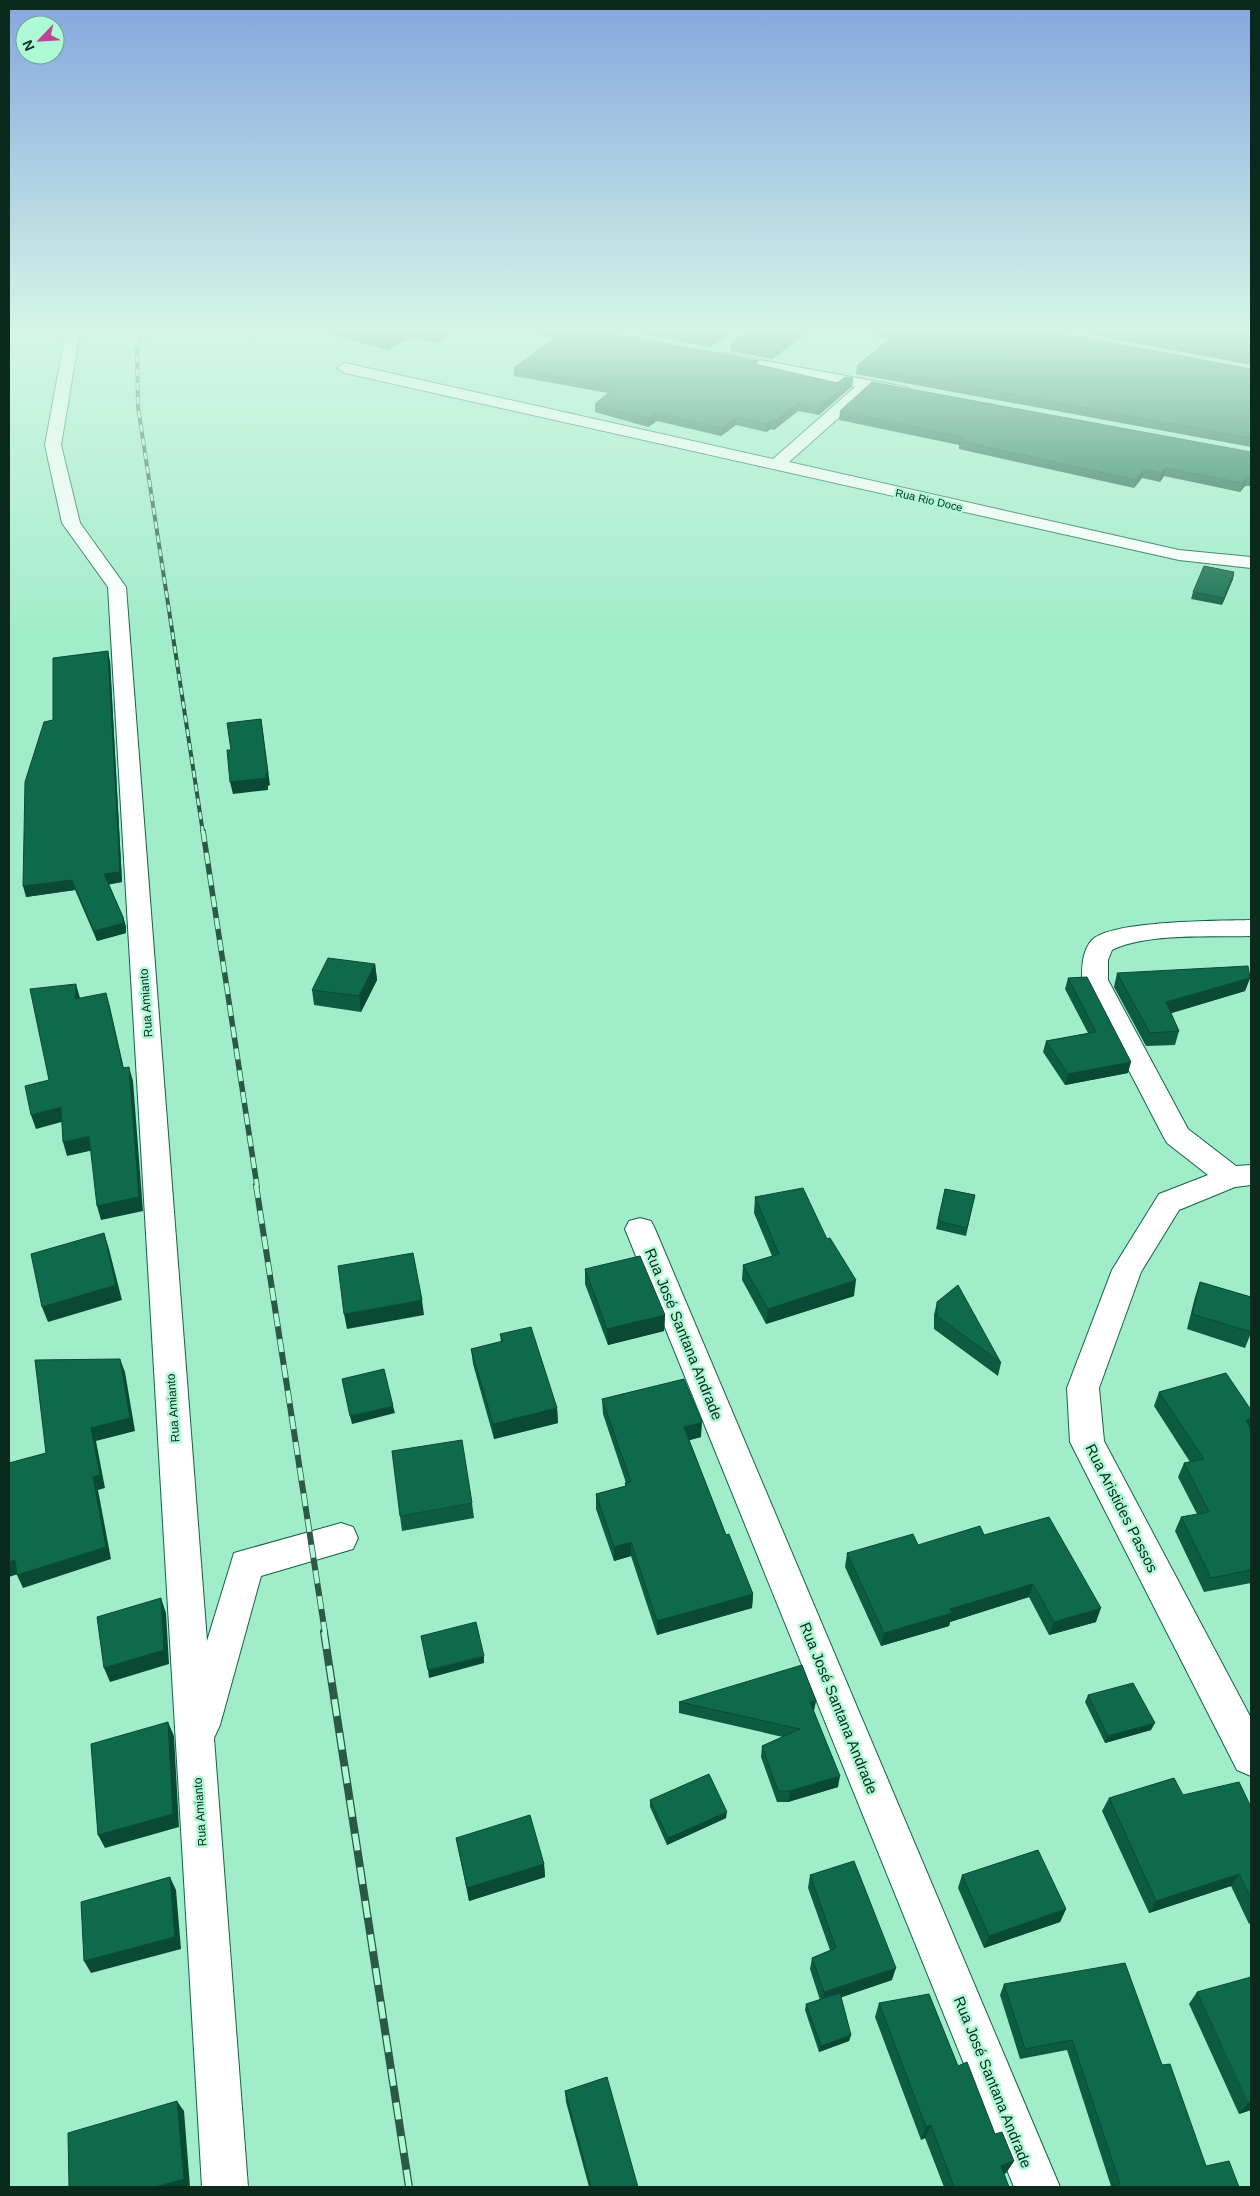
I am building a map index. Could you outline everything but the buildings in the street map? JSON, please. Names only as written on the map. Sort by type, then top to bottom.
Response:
[{"type":"street","name":"Rua Amianto","points":[[55,431],[53,445],[71,523],[117,587],[121,628],[225,2187]]},
{"type":"street","name":"Rua Rio Doce","points":[[624,431],[1179,556],[1251,563]]},
{"type":"street","points":[[775,466],[814,431]]},
{"type":"street","points":[[1241,1176],[1177,1136],[1095,980],[1094,958],[1103,943],[1128,936],[1251,928]]},
{"type":"street","name":"Rua Aristides Passos","points":[[1241,1176],[1169,1202],[1127,1270],[1083,1388],[1087,1442],[1251,1757]]},
{"type":"street","name":"Rua José Santana Andrade","points":[[640,1229],[1037,2187]]},
{"type":"street","points":[[196,1744],[247,1564],[341,1538]]},
{"type":"railway","points":[[142,431],[203,833]]},
{"type":"railway","points":[[203,831],[257,1186]]},
{"type":"railway","points":[[256,1185],[325,1633]]},
{"type":"railway","points":[[324,1632],[409,2187]]}]
